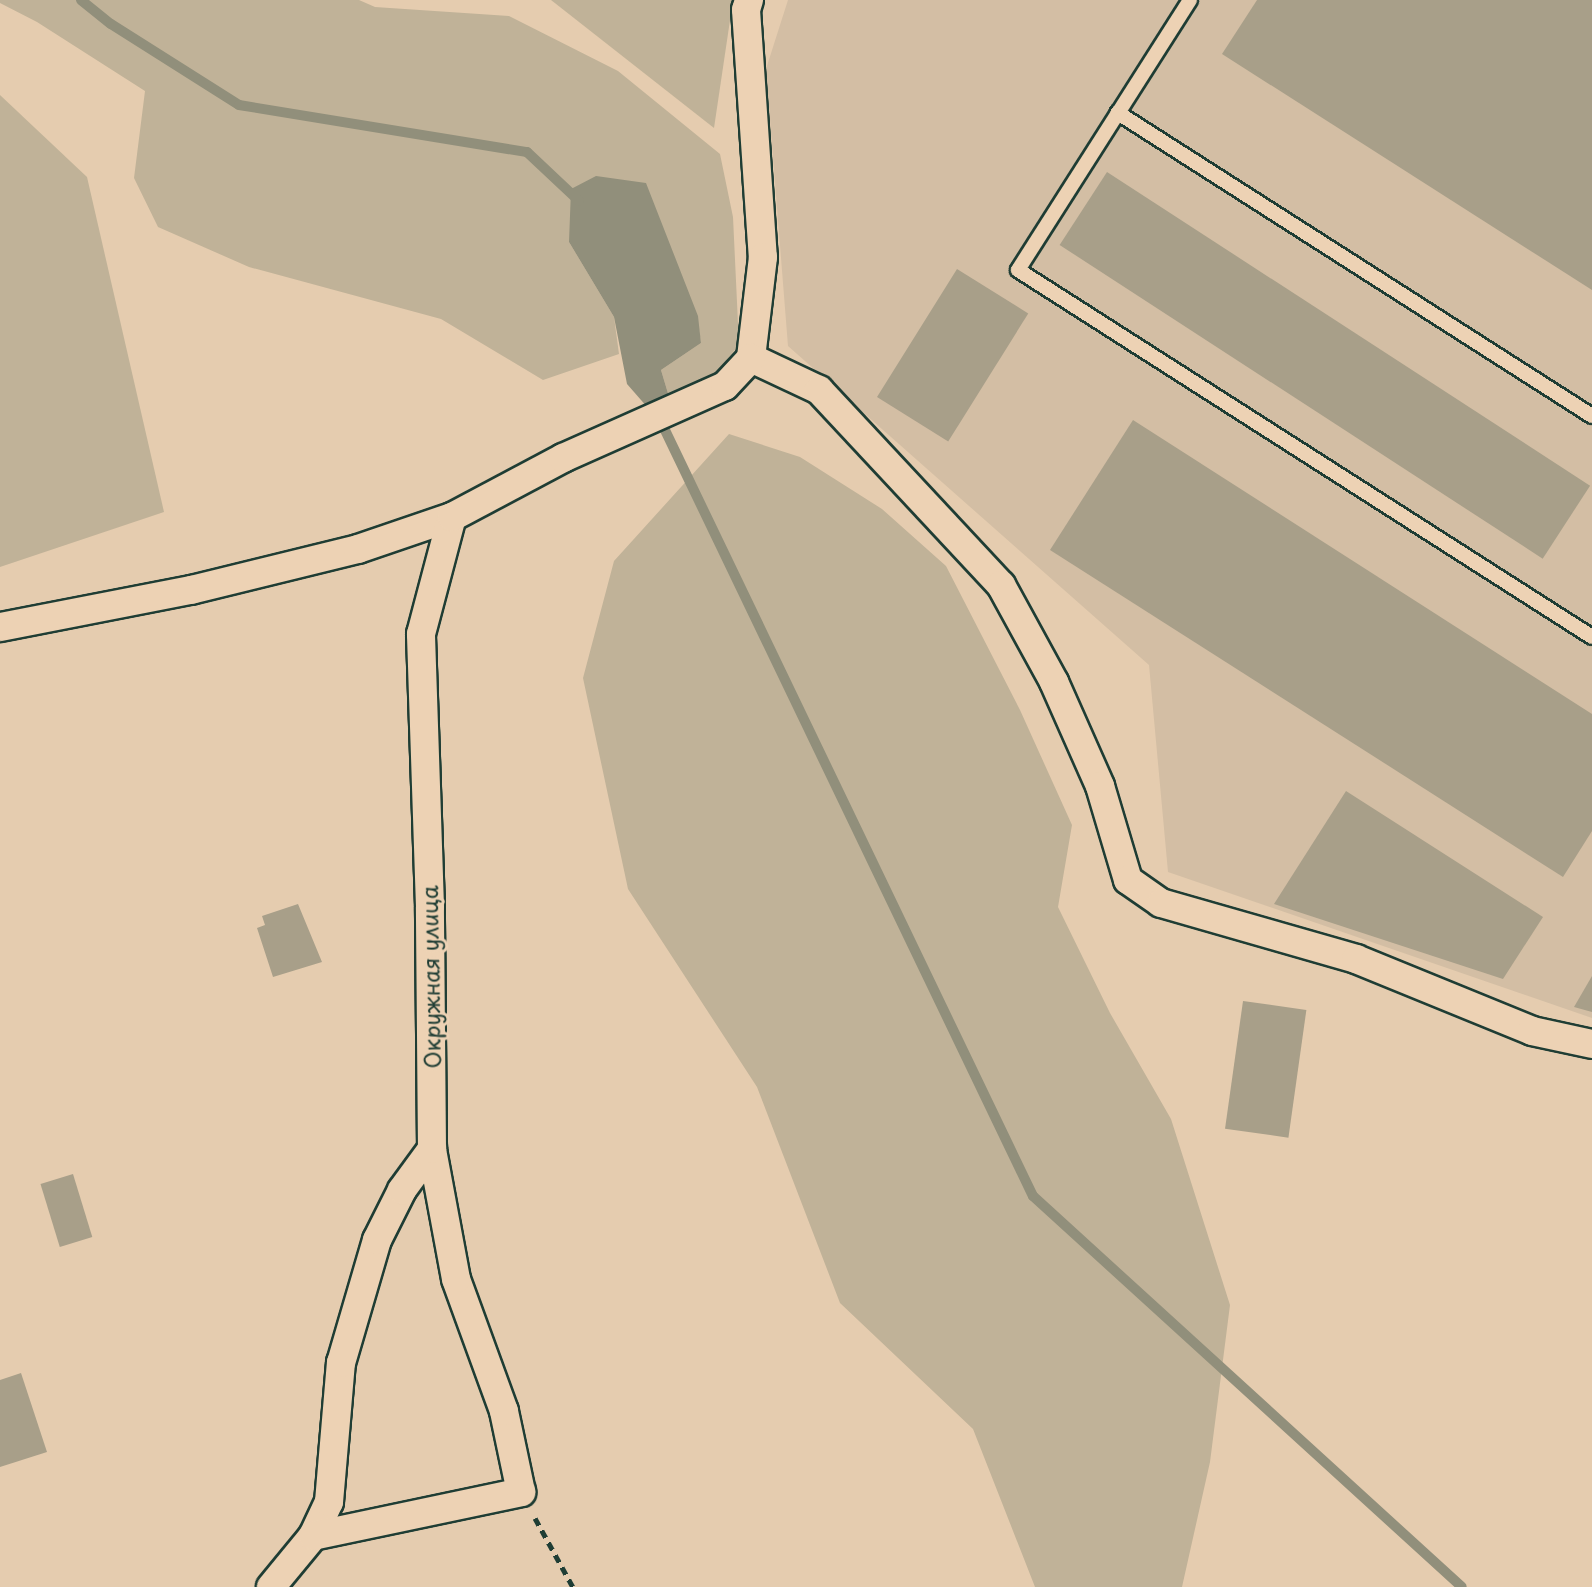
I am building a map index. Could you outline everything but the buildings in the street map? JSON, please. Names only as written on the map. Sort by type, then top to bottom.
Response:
[{"type":"street","points":[[0,627],[191,590],[358,549],[452,517],[563,458],[725,386],[751,358],[763,257],[746,10],[749,0]]},
{"type":"street","points":[[751,358],[819,390],[1001,585],[1054,682],[1094,773],[1128,880],[1161,903],[1356,959],[1532,1031],[1592,1044]]},
{"type":"street","name":"Окружная улица","points":[[452,517],[421,634],[430,907],[432,1149],[456,1279],[504,1411],[521,1492]]},
{"type":"street","points":[[271,1587],[313,1536],[329,1502],[341,1363],[377,1240],[402,1190],[432,1149]]},
{"type":"street","points":[[313,1536],[521,1492]]},
{"type":"lane","points":[[1190,0],[1018,270],[1592,637]]},
{"type":"lane","points":[[1118,113],[1592,416]]},
{"type":"path","points":[[521,1492],[573,1587]]},
{"type":"shaded area","points":[[0,0],[359,0],[375,7],[509,16],[618,71],[720,154],[733,217],[739,345],[709,381],[670,400],[661,370],[701,343],[697,316],[569,242],[614,317],[619,354],[543,380],[441,319],[249,267],[158,227],[134,178],[145,91],[37,22],[0,3]]},
{"type":"shaded area","points":[[551,0],[733,0],[714,128]]},
{"type":"shaded area","points":[[788,0],[1592,0],[1592,1018],[1168,872],[1149,665],[788,346],[766,69]]},
{"type":"shaded area","points":[[0,95],[87,177],[164,512],[0,567]]},
{"type":"shaded area","points":[[596,176],[646,183],[698,316],[701,343],[661,370],[670,400],[648,408],[627,384],[614,317],[569,242],[571,189]]},
{"type":"shaded area","points":[[729,434],[800,457],[882,509],[946,566],[1020,710],[1072,825],[1058,907],[1110,1013],[1171,1119],[1230,1305],[1210,1462],[1182,1587],[1035,1587],[973,1429],[840,1303],[757,1087],[628,889],[583,678],[614,561]]},
{"type":"waterway","points":[[81,0],[111,24],[239,105],[527,152],[579,201]]},
{"type":"waterway","points":[[664,428],[1033,1196],[1462,1587]]}]
